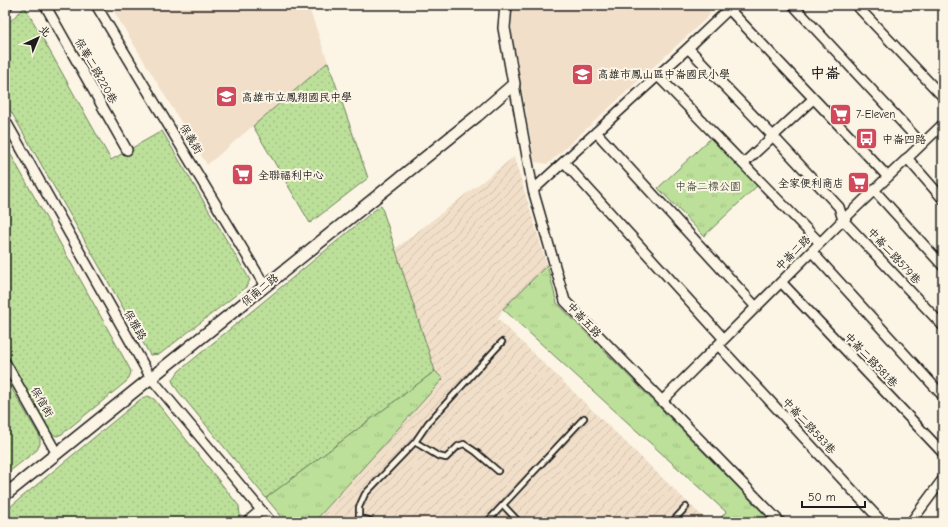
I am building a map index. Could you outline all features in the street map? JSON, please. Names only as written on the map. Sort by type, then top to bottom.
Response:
[{"type":"street","points":[[5,8],[8,5]]},
{"type":"street","name":"保華二路220巷","points":[[45,5],[127,150]]},
{"type":"street","name":"保義街","points":[[96,5],[265,286]]},
{"type":"street","name":"中崙五路","points":[[506,5],[504,28],[533,190],[565,301],[780,522]]},
{"type":"street","points":[[793,5],[922,144]]},
{"type":"street","points":[[856,5],[943,97]]},
{"type":"street","points":[[533,190],[688,48],[727,7],[888,177]]},
{"type":"street","name":"中崙二路579巷","points":[[688,48],[839,207],[843,220],[943,326]]},
{"type":"street","points":[[658,76],[820,244]]},
{"type":"street","name":"保南二路","points":[[5,495],[477,116],[514,84]]},
{"type":"street","points":[[743,164],[772,135],[813,99]]},
{"type":"street","name":"保雅路","points":[[5,120],[151,378],[271,522]]},
{"type":"street","name":"中崙二路","points":[[662,402],[843,220],[907,158],[942,127]]},
{"type":"street","points":[[596,132],[756,307]]},
{"type":"street","points":[[907,158],[943,199]]},
{"type":"street","name":"中崙二路583巷","points":[[564,162],[721,342],[882,522]]},
{"type":"street","points":[[874,190],[943,266]]},
{"type":"street","points":[[812,252],[943,396]]},
{"type":"street","name":"中崙二路581巷","points":[[781,282],[943,453]]},
{"type":"street","name":"保信街","points":[[5,362],[57,454]]},
{"type":"street","points":[[911,522],[943,479]]},
{"type":"street","points":[[247,522],[261,510]]},
{"type":"lane","points":[[359,519],[359,506],[365,494],[415,442],[428,423],[502,342]]},
{"type":"lane","points":[[487,522],[584,418]]},
{"type":"lane","points":[[415,442],[438,456],[446,458],[458,446],[464,444],[498,471]]},
{"type":"lane","points":[[503,505],[519,522]]},
{"type":"lane","points":[[672,522],[686,508]]},
{"type":"lane","points":[[354,522],[359,519],[369,519],[372,522]]},
{"type":"shaded area","name":"高雄市立鳳翔國民中學","points":[[110,5],[308,5],[328,62],[207,165]]},
{"type":"shaded area","name":"高雄市鳳山區中崙國民小學","points":[[512,5],[708,5],[710,15],[548,164],[535,162],[512,34]]},
{"type":"shaded area","points":[[514,157],[547,265],[503,309],[498,319],[708,522],[314,522],[443,380],[435,371],[395,249]]},
{"type":"green space","points":[[25,7],[111,160],[162,131],[250,280],[246,287],[160,354],[150,355],[5,101],[5,26]]},
{"type":"green space","points":[[328,62],[368,178],[310,223],[253,126]]},
{"type":"green space","name":"中崙二標公園","points":[[713,136],[759,184],[704,236],[658,188]]},
{"type":"green space","points":[[5,144],[131,371],[127,381],[62,434],[57,436],[52,434],[49,430],[5,352]]},
{"type":"green space","points":[[381,205],[435,371],[266,498],[178,391],[172,381],[179,371]]},
{"type":"green space","points":[[547,265],[557,303],[772,522],[717,522],[726,512],[503,309]]},
{"type":"green space","points":[[435,371],[443,379],[314,522],[286,522],[266,498]]},
{"type":"green space","points":[[5,377],[40,437],[40,444],[37,450],[5,475]]},
{"type":"green space","points":[[148,396],[154,399],[239,506],[240,516],[232,522],[5,522],[5,511],[142,398]]},
{"type":"place","name":"高雄市鳳山區中崙國民小學","points":[[582,74]]},
{"type":"place","name":"高雄市立鳳翔國民中學","points":[[226,97]]},
{"type":"place","name":"7-Eleven","points":[[840,114]]},
{"type":"place","name":"中崙四路","points":[[866,139]]},
{"type":"place","name":"全聯福利中心","points":[[242,175]]},
{"type":"place","name":"全家便利商店","points":[[859,183]]},
{"type":"district","name":"中崙","points":[[825,73]]}]
